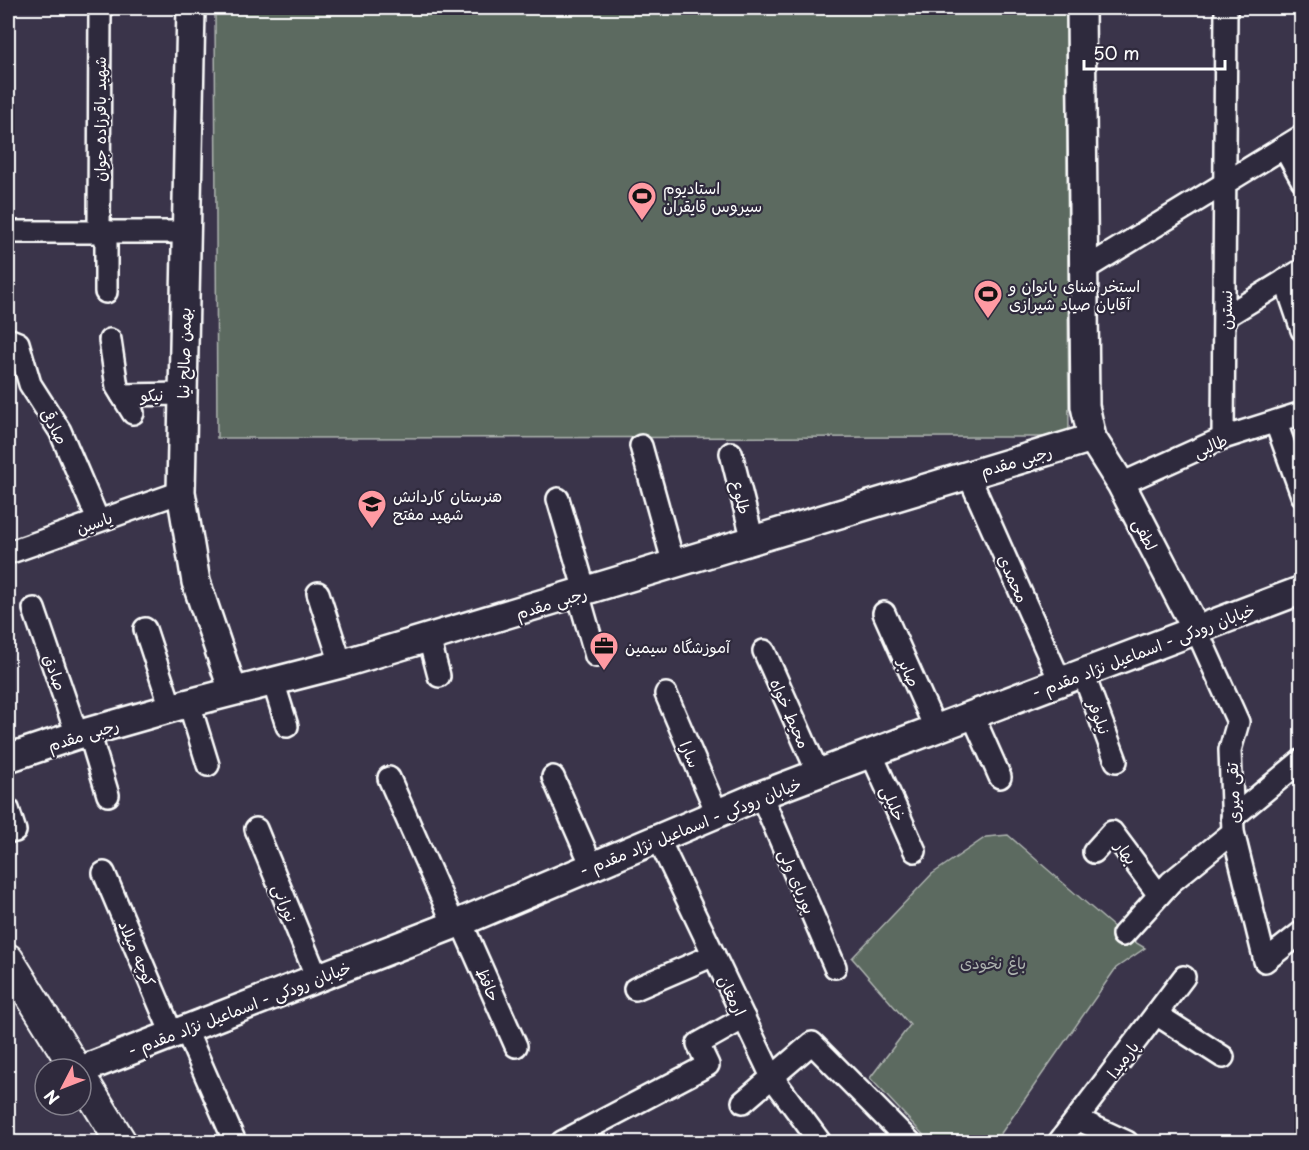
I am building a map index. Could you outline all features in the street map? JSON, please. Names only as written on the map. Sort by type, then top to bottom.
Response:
[{"type":"main road","points":[[8,959],[69,1057]]},
{"type":"main road","points":[[8,984],[53,1057]]},
{"type":"main road","points":[[93,1097],[121,1143]]},
{"type":"main road","points":[[89,1117],[105,1143]]},
{"type":"street","name":"شهید باقرزاده جوان","points":[[100,8],[102,231],[106,292]]},
{"type":"street","name":"بهمن صالح نیا","points":[[191,8],[181,492],[196,582],[233,691]]},
{"type":"street","name":"لطفی","points":[[1081,8],[1085,406],[1092,438],[1121,484],[1197,631]]},
{"type":"street","points":[[1226,13],[1246,8]]},
{"type":"street","name":"نسترن","points":[[1223,438],[1226,13]]},
{"type":"street","points":[[1085,269],[1293,142],[1302,180]]},
{"type":"street","points":[[8,232],[185,232]]},
{"type":"street","points":[[1225,316],[1293,275],[1302,330]]},
{"type":"street","name":"صادقی","points":[[8,339],[18,343],[30,384],[60,431],[98,520]]},
{"type":"street","name":"نیکو","points":[[110,340],[117,387],[128,404],[183,394]]},
{"type":"street","name":"طالبی","points":[[1121,484],[1223,438],[1302,413]]},
{"type":"street","points":[[1276,423],[1302,495]]},
{"type":"street","name":"رجبی مقدم","points":[[8,758],[83,733],[233,691],[341,664],[1092,438]]},
{"type":"street","points":[[641,446],[674,565]]},
{"type":"street","name":"طلوع","points":[[731,453],[753,541]]},
{"type":"street","name":"محمدی","points":[[968,474],[1071,677]]},
{"type":"street","name":"یاسین","points":[[8,553],[181,492]]},
{"type":"street","points":[[558,500],[596,656]]},
{"type":"street","name":"- خیابان رودکی - اسماعیل نژاد مقدم","points":[[93,1065],[457,923],[659,840],[761,795],[819,775],[1302,590]]},
{"type":"street","points":[[318,593],[341,664]]},
{"type":"street","name":"صادق","points":[[34,609],[108,795]]},
{"type":"street","name":"صابر","points":[[884,613],[936,730]]},
{"type":"street","points":[[145,629],[208,765]]},
{"type":"street","name":"تقی میری","points":[[1197,631],[1238,722],[1230,750],[1232,825],[1265,961],[1302,932]]},
{"type":"street","points":[[429,638],[439,676]]},
{"type":"street","name":"محیط خواه","points":[[764,651],[819,775]]},
{"type":"street","name":"نیلوفر","points":[[1071,677],[1116,761]]},
{"type":"street","points":[[273,681],[287,726]]},
{"type":"street","name":"سارا","points":[[666,694],[717,813]]},
{"type":"street","points":[[973,716],[1000,777]]},
{"type":"street","name":"خلیلی","points":[[872,754],[915,851]]},
{"type":"street","points":[[1123,935],[1171,882],[1302,760]]},
{"type":"street","name":"حافظ","points":[[389,777],[516,1046]]},
{"type":"street","points":[[553,777],[592,866]]},
{"type":"street","name":"پوریای ولی","points":[[761,795],[835,967]]},
{"type":"street","points":[[8,809],[15,831]]},
{"type":"street","name":"نورانی","points":[[256,828],[317,978]]},
{"type":"street","name":"بهار","points":[[1094,852],[1112,832],[1159,895]]},
{"type":"street","name":"ارمغان","points":[[659,840],[772,1077],[820,1143]]},
{"type":"street","name":"کوچه میلاد","points":[[104,873],[178,1031],[234,1143]]},
{"type":"street","points":[[635,989],[714,955]]},
{"type":"street","name":"پارمیدا","points":[[1059,1143],[1184,976]]},
{"type":"street","points":[[1156,1014],[1224,1057]]},
{"type":"street","points":[[562,1143],[708,1065],[698,1044],[744,1018]]},
{"type":"street","points":[[743,1102],[812,1042],[910,1143]]},
{"type":"street","points":[[1077,1119],[1127,1143]]},
{"type":"green space","name":"استادیوم سیروس قایقران","points":[[215,8],[1066,8],[1069,437],[217,438]]},
{"type":"green space","name":"باغ نخودی","points":[[1008,835],[1123,935],[1145,948],[1116,968],[995,1142],[930,1142],[870,1078],[910,1025],[852,958],[932,874],[986,837]]},
{"type":"place","name":"استادیوم سیروس قایقران","points":[[642,222]]},
{"type":"place","name":"استخر شنای بانوان و آقایان صیاد شیرازی","points":[[988,320]]},
{"type":"place","name":"هنرستان کاردانش شهید مفتح","points":[[372,530]]},
{"type":"place","name":"آموزشگاه سیمین","points":[[604,672]]}]
